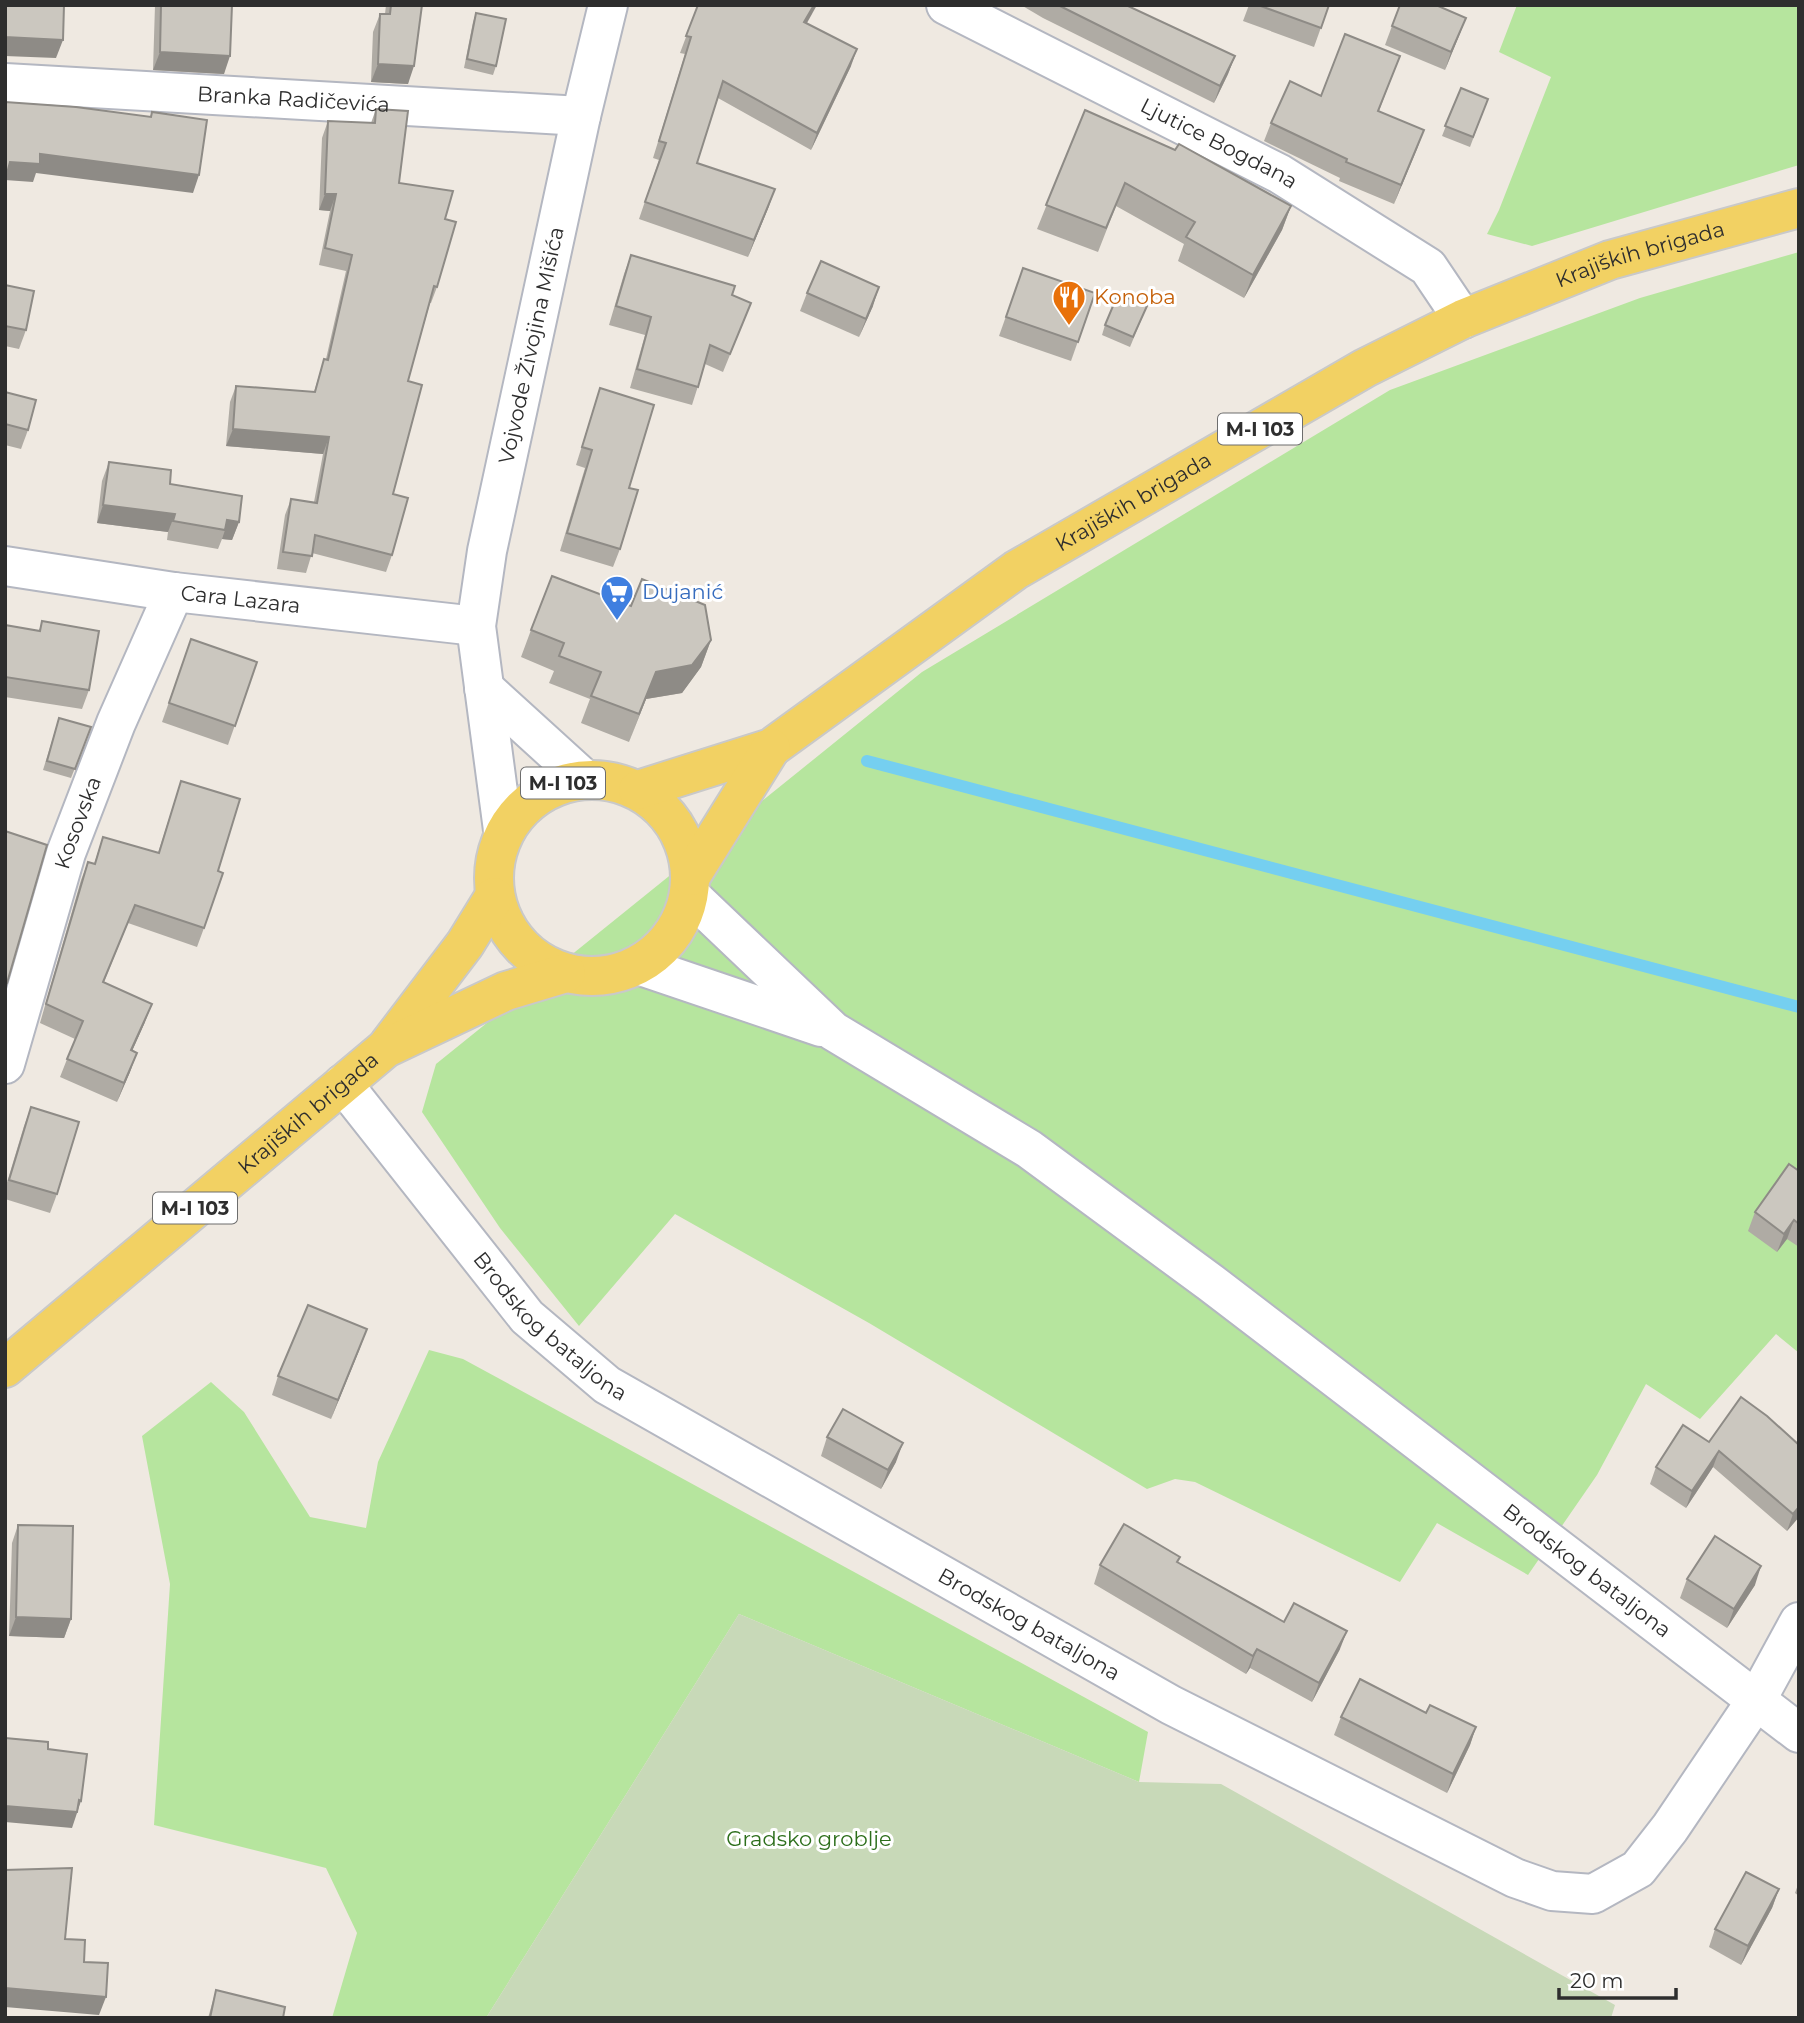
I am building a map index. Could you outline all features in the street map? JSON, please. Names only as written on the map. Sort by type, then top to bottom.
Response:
[{"type":"main road","name":"Krajiških brigada","points":[[638,790],[771,748],[1016,570],[1365,368],[1463,319],[1610,260],[1799,208]]},
{"type":"main road","name":"Krajiških brigada","points":[[690,885],[771,748]]},
{"type":"main road","name":"M-I 103","points":[[583,779],[620,783],[638,790],[659,805],[676,826],[687,850],[690,885],[680,923],[662,947],[638,965],[615,974],[590,977],[566,973],[533,957],[508,930],[494,897],[492,868],[503,830],[533,797],[557,785],[583,779]]},
{"type":"main road","name":"Krajiških brigada","points":[[5,1368],[386,1048],[465,944],[494,897]]},
{"type":"main road","name":"Krajiških brigada","points":[[386,1048],[506,990],[566,973]]},
{"type":"street","name":"Vojvode Živojina Mišića","points":[[503,830],[476,626],[490,538],[581,116],[608,5]]},
{"type":"street","name":"Ljutice Bogdana","points":[[946,5],[1280,174],[1428,267],[1463,319]]},
{"type":"street","name":"Branka Radičevića","points":[[5,83],[581,116]]},
{"type":"street","name":"Cara Lazara","points":[[5,566],[174,592],[476,626]]},
{"type":"street","name":"Kosovska","points":[[5,1064],[65,853],[116,723],[174,592]]},
{"type":"street","points":[[484,688],[583,779]]},
{"type":"street","name":"Brodskog bataljona","points":[[690,885],[833,1031]]},
{"type":"street","name":"Brodskog bataljona","points":[[638,965],[833,1031],[1029,1150],[1211,1283],[1799,1733]]},
{"type":"street","name":"Brodskog bataljona","points":[[343,1084],[527,1317],[607,1385],[1171,1705],[1515,1878],[1552,1891],[1593,1894],[1638,1869],[1670,1828],[1757,1699],[1799,1622]]},
{"type":"green space","points":[[1517,5],[1799,5],[1799,165],[1532,246],[1487,234],[1551,77],[1499,52]]},
{"type":"green space","points":[[1799,252],[1799,1353],[1776,1334],[1700,1419],[1646,1384],[1597,1475],[1528,1575],[1437,1523],[1400,1582],[1195,1482],[1175,1479],[1147,1489],[869,1323],[675,1214],[579,1326],[500,1228],[422,1112],[436,1064],[922,672],[1390,390],[1640,298]]},
{"type":"green space","points":[[429,1350],[463,1359],[1148,1732],[1139,1782],[739,1614],[486,2018],[332,2018],[357,1933],[326,1868],[154,1825],[170,1584],[142,1436],[211,1382],[244,1412],[310,1517],[366,1528],[378,1462]]},
{"type":"green space","name":"Gradsko groblje","points":[[739,1614],[1139,1782],[1221,1784],[1615,2005],[1611,2018],[486,2018]]},
{"type":"building","points":[[5,5],[64,5],[63,40],[5,37]]},
{"type":"building","points":[[161,5],[232,5],[230,56],[160,52]]},
{"type":"building","points":[[391,5],[422,5],[414,66],[378,64],[380,14],[390,14]]},
{"type":"building","points":[[698,5],[814,5],[804,22],[857,49],[817,133],[723,81],[697,163],[775,189],[754,240],[645,202],[666,143],[659,141],[691,37],[686,36]]},
{"type":"building","points":[[1058,5],[1126,5],[1235,56],[1220,86]]},
{"type":"building","points":[[1258,5],[1329,5],[1321,28]]},
{"type":"building","points":[[1400,5],[1436,5],[1466,18],[1451,52],[1392,26]]},
{"type":"building","points":[[476,13],[506,19],[496,66],[467,59]]},
{"type":"building","points":[[1345,34],[1400,56],[1378,111],[1424,130],[1401,185],[1346,162],[1347,159],[1271,123],[1290,81],[1321,96]]},
{"type":"building","points":[[1461,88],[1488,99],[1473,137],[1445,126]]},
{"type":"building","points":[[5,102],[76,107],[151,117],[152,112],[207,120],[199,175],[40,154],[40,164],[10,162],[5,181]]},
{"type":"building","points":[[376,109],[408,111],[399,183],[453,191],[445,219],[456,222],[437,287],[434,286],[408,381],[422,385],[393,494],[408,498],[392,555],[315,535],[312,556],[283,552],[291,499],[317,503],[329,437],[233,429],[236,386],[315,392],[324,359],[328,360],[352,255],[325,248],[336,194],[325,194],[328,121],[375,123]]},
{"type":"building","points":[[1085,110],[1175,150],[1179,144],[1291,206],[1253,275],[1186,237],[1195,222],[1125,183],[1106,228],[1046,205]]},
{"type":"building","points":[[631,255],[735,286],[732,295],[751,303],[730,354],[710,345],[698,387],[637,369],[651,317],[616,306]]},
{"type":"building","points":[[821,261],[879,287],[866,319],[807,293]]},
{"type":"building","points":[[1023,268],[1095,293],[1078,342],[1006,317]]},
{"type":"building","points":[[5,285],[34,291],[26,330],[5,326]]},
{"type":"building","points":[[1118,294],[1147,306],[1133,337],[1105,325]]},
{"type":"building","points":[[600,388],[654,405],[629,488],[638,490],[620,549],[567,533],[592,450],[582,447]]},
{"type":"building","points":[[5,392],[36,400],[28,430],[5,424]]},
{"type":"building","points":[[109,462],[171,470],[170,484],[242,496],[239,522],[227,520],[225,530],[173,521],[175,514],[103,505]]},
{"type":"building","points":[[552,576],[631,606],[642,579],[705,605],[711,640],[692,665],[656,672],[639,714],[591,696],[601,672],[559,656],[564,643],[531,630]]},
{"type":"building","points":[[42,621],[99,631],[89,690],[5,677],[5,625],[40,631]]},
{"type":"building","points":[[191,639],[257,662],[235,726],[169,703]]},
{"type":"building","points":[[59,718],[91,727],[75,769],[47,761]]},
{"type":"building","points":[[181,781],[240,799],[218,871],[223,873],[204,928],[135,905],[103,982],[152,1004],[131,1050],[137,1053],[124,1083],[67,1059],[83,1021],[46,1004],[88,862],[95,864],[103,837],[159,853]]},
{"type":"building","points":[[5,831],[47,845],[7,983],[5,982]]},
{"type":"building","points":[[31,1107],[79,1122],[57,1194],[9,1180]]},
{"type":"building","points":[[1789,1164],[1799,1171],[1799,1224],[1794,1220],[1784,1234],[1755,1212]]},
{"type":"building","points":[[308,1305],[367,1329],[338,1400],[278,1376]]},
{"type":"building","points":[[1741,1397],[1799,1445],[1799,1507],[1793,1514],[1719,1451],[1692,1491],[1656,1467],[1683,1425],[1709,1442]]},
{"type":"building","points":[[843,1409],[903,1443],[888,1470],[827,1437]]},
{"type":"building","points":[[1124,1524],[1180,1557],[1177,1562],[1284,1622],[1294,1603],[1347,1631],[1319,1683],[1257,1649],[1253,1656],[1100,1565]]},
{"type":"building","points":[[18,1525],[73,1526],[71,1619],[16,1617]]},
{"type":"building","points":[[1715,1536],[1761,1566],[1734,1609],[1687,1579]]},
{"type":"building","points":[[1360,1679],[1426,1713],[1430,1705],[1476,1727],[1453,1774],[1341,1717]]},
{"type":"building","points":[[5,1738],[48,1742],[48,1749],[87,1754],[77,1812],[5,1806]]},
{"type":"building","points":[[72,1868],[65,1939],[85,1940],[84,1962],[108,1963],[106,1997],[5,1988],[5,1870]]},
{"type":"building","points":[[1746,1872],[1779,1889],[1748,1946],[1715,1929]]},
{"type":"building","points":[[216,1990],[285,2007],[283,2018],[210,2018]]},
{"type":"waterway","points":[[867,761],[1799,1007]]},
{"type":"place","name":"Konoba","points":[[1069,327]]},
{"type":"place","name":"Dujanić","points":[[617,622]]}]
